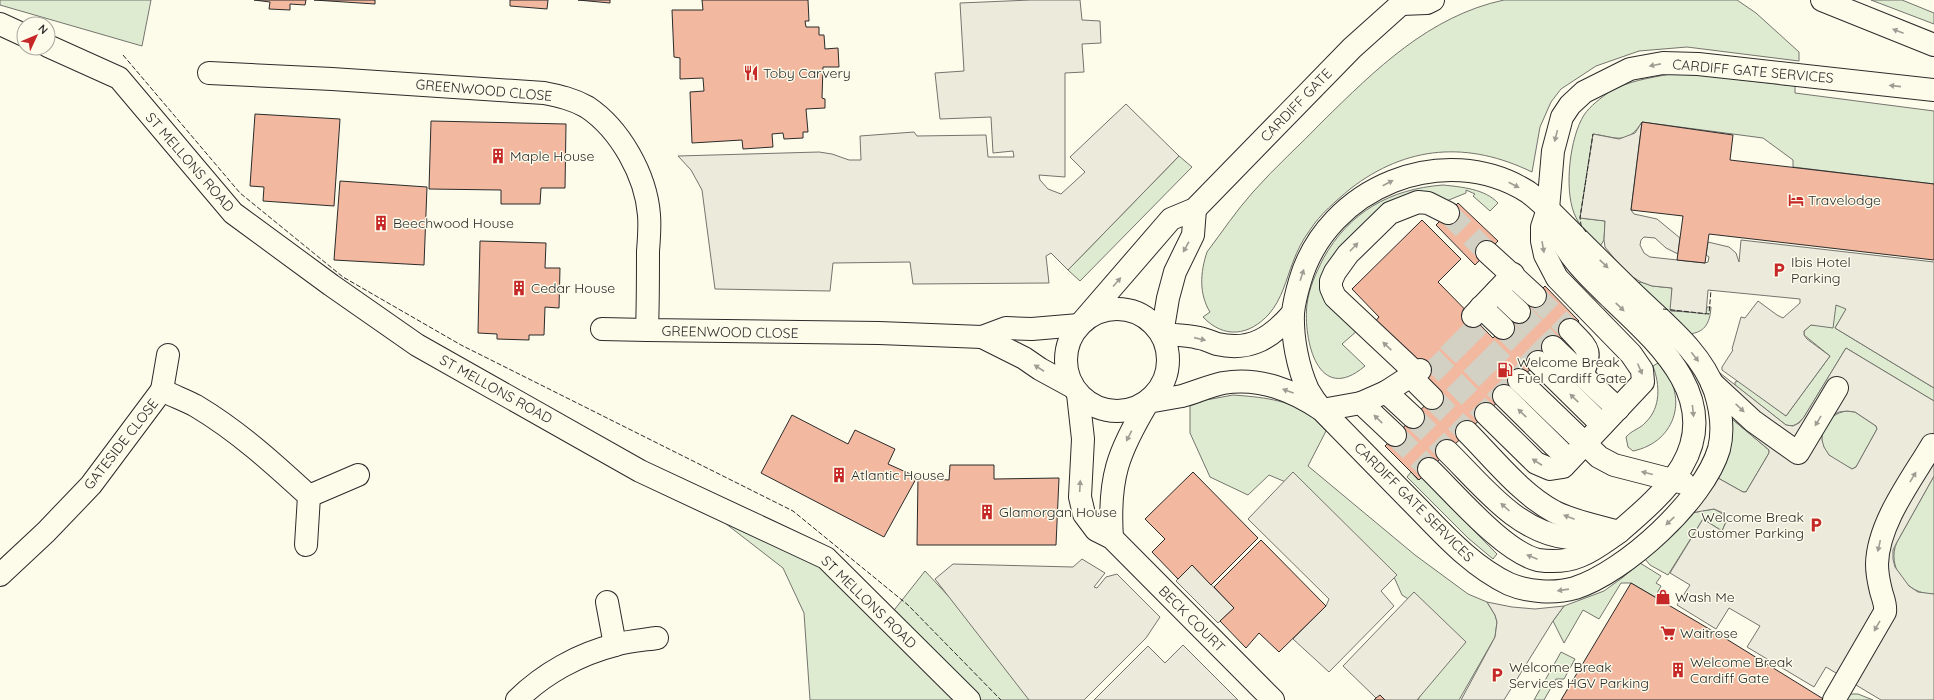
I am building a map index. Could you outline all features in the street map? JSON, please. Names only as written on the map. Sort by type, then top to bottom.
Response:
[{"type":"street","name":"CARDIFF GATE","points":[[1080,323],[1099,312],[1120,308],[1139,314],[1152,322],[1162,334],[1166,344],[1168,365],[1162,386],[1148,402],[1132,409],[1114,412],[1105,411],[1094,406],[1076,390],[1067,376],[1066,355],[1070,337],[1080,323],[1171,219],[1195,209],[1352,48],[1401,2],[1427,3],[1433,0]]},
{"type":"street","points":[[1822,0],[1934,45]]},
{"type":"street","points":[[0,24],[16,31]]},
{"type":"street","name":"ST MELLONS ROAD","points":[[56,50],[119,78],[233,213],[331,285],[417,345],[640,471],[826,558],[969,700]]},
{"type":"street","name":"CARDIFF GATE SERVICES","points":[[1548,209],[1553,151],[1562,117],[1570,105],[1584,92],[1630,69],[1663,63],[1698,64],[1934,90]]},
{"type":"street","name":"GREENWOOD CLOSE","points":[[209,73],[332,79],[544,93],[568,98],[586,107],[602,119],[617,136],[633,163],[643,187],[649,214],[648,330],[880,333],[982,337],[1006,328],[1032,329],[1080,323]]},
{"type":"street","name":"CARDIFF GATE SERVICES","points":[[1436,170],[1463,170],[1486,174],[1506,181],[1528,192],[1548,209],[1680,340],[1701,364],[1711,382],[1722,418],[1722,434],[1718,450],[1698,488],[1678,513],[1635,553],[1602,576],[1572,589],[1556,591],[1528,590],[1510,584],[1472,561],[1322,410],[1309,391],[1302,373],[1296,343],[1293,313],[1297,293],[1307,262],[1317,243],[1327,229],[1362,197],[1393,180],[1436,170]]},
{"type":"street","points":[[1432,398],[1415,373],[1335,297],[1331,288],[1331,281],[1348,254],[1390,213],[1418,202],[1428,203],[1448,213]]},
{"type":"street","name":"CARDIFF GATE","points":[[1162,334],[1168,298],[1175,272],[1193,235],[1195,209]]},
{"type":"street","points":[[1486,414],[1536,463],[1550,469],[1563,467],[1643,382],[1642,370],[1631,354],[1568,290],[1551,268],[1545,255],[1542,241],[1542,227],[1548,209]]},
{"type":"street","points":[[1429,469],[1495,533],[1517,550],[1538,560],[1559,561],[1580,556],[1596,548],[1619,532],[1652,502],[1682,466],[1691,443],[1694,410],[1685,380],[1675,365],[1647,333],[1577,264],[1556,230],[1548,209]]},
{"type":"street","points":[[1487,252],[1536,296]]},
{"type":"street","points":[[1503,328],[1477,312],[1513,274]]},
{"type":"street","points":[[1497,291],[1518,312]]},
{"type":"street","points":[[1162,334],[1199,338],[1224,345],[1251,345],[1266,338],[1282,326],[1293,313]]},
{"type":"street","points":[[602,329],[648,330]]},
{"type":"street","points":[[1570,330],[1586,346],[1589,359],[1582,376]]},
{"type":"street","name":"GREENWOOD CLOSE","points":[[982,337],[1024,358],[1076,390]]},
{"type":"street","points":[[1553,347],[1618,409]]},
{"type":"street","points":[[162,390],[168,355]]},
{"type":"street","points":[[1538,362],[1602,425]]},
{"type":"street","points":[[1322,410],[1362,403],[1386,392],[1415,373]]},
{"type":"street","points":[[1519,380],[1600,457],[1614,465],[1671,479],[1698,488]]},
{"type":"street","points":[[1711,382],[1753,421],[1798,453],[1837,388]]},
{"type":"street","name":"CARDIFF GATE SERVICES","points":[[1148,402],[1182,395],[1224,383],[1256,383],[1286,390],[1301,396],[1322,410]]},
{"type":"street","name":"GATESIDE CLOSE","points":[[0,575],[46,532],[91,485],[162,390],[195,405],[238,434],[271,461],[309,496]]},
{"type":"street","name":"BECK COURT","points":[[1076,390],[1083,439],[1080,497],[1084,514],[1096,530],[1112,538],[1273,700]]},
{"type":"street","points":[[1386,392],[1413,417]]},
{"type":"street","points":[[1504,396],[1570,460]]},
{"type":"street","points":[[1112,538],[1110,509],[1116,469],[1123,447],[1148,402]]},
{"type":"street","points":[[1362,403],[1395,435]]},
{"type":"street","points":[[1467,432],[1534,498],[1555,512],[1585,523],[1619,532]]},
{"type":"street","points":[[1834,700],[1885,612],[1886,606],[1881,590],[1877,566],[1878,546],[1894,510],[1932,444]]},
{"type":"street","points":[[1447,451],[1507,510],[1530,526],[1553,535],[1569,538],[1619,532]]},
{"type":"street","points":[[306,545],[309,496],[358,475]]},
{"type":"street","points":[[607,602],[615,644]]},
{"type":"street","points":[[517,700],[548,674],[584,656],[615,644],[657,638]]},
{"type":"green space","points":[[0,0],[151,0],[142,46],[56,21],[56,16],[38,16],[0,5]]},
{"type":"green space","points":[[1504,0],[1737,0],[1756,13],[1799,52],[1799,61],[1687,47],[1639,51],[1596,66],[1561,89],[1551,102],[1540,127],[1532,172],[1508,162],[1485,155],[1461,152],[1438,152],[1416,156],[1393,163],[1372,174],[1350,189],[1318,219],[1298,249],[1277,302],[1269,314],[1261,321],[1253,327],[1245,330],[1228,332],[1219,329],[1203,317],[1210,312],[1206,305],[1202,291],[1202,275],[1207,252],[1261,183],[1363,83],[1405,47],[1451,18]]},
{"type":"green space","points":[[1871,0],[1902,0],[1934,13],[1934,24]]},
{"type":"green space","points":[[1670,74],[1700,75],[1795,86],[1795,93],[1934,111],[1934,184],[1793,167],[1793,160],[1763,138],[1642,122],[1637,130],[1626,137],[1615,138],[1593,134],[1580,218],[1605,221],[1604,240],[1599,248],[1579,222],[1571,203],[1569,190],[1570,163],[1575,136],[1579,125],[1589,108],[1616,88]]},
{"type":"green space","points":[[1179,156],[1192,167],[1080,281],[1068,270]]},
{"type":"green space","points":[[1443,185],[1480,192],[1493,198],[1498,203],[1490,211],[1473,196],[1475,194],[1466,190],[1466,193],[1444,202],[1433,196],[1328,269],[1358,330],[1342,344],[1365,366],[1349,376],[1336,378],[1325,373],[1317,364],[1311,350],[1306,319],[1309,292],[1315,275],[1333,242],[1358,216],[1373,206],[1406,192],[1424,187]]},
{"type":"green space","points":[[1641,282],[1652,286],[1672,288],[1671,311],[1706,313],[1707,307],[1711,307],[1709,318],[1705,327],[1702,330],[1692,334],[1686,334],[1638,283]]},
{"type":"green space","points":[[1836,305],[1847,308],[1835,328],[1934,388],[1934,401],[1846,348],[1804,417],[1798,423],[1791,426],[1786,425],[1735,385],[1735,382],[1739,381],[1786,416],[1830,356],[1804,335],[1804,331],[1811,325],[1815,325]]},
{"type":"green space","points":[[1658,363],[1668,375],[1674,389],[1676,402],[1674,415],[1669,427],[1660,438],[1648,446],[1633,451],[1628,447],[1626,437],[1644,424],[1654,410],[1657,403],[1658,388],[1653,366]]},
{"type":"green space","points":[[1233,395],[1284,402],[1311,416],[1326,431],[1308,466],[1415,555],[1468,594],[1487,602],[1495,615],[1497,622],[1495,637],[1459,700],[1418,700],[1431,674],[1437,617],[1402,595],[1394,577],[1300,488],[1269,475],[1248,495],[1210,477],[1190,433],[1190,406],[1206,400]]},
{"type":"green space","points":[[1847,411],[1855,412],[1876,426],[1877,429],[1856,467],[1852,469],[1830,456],[1825,450],[1822,442],[1824,428],[1828,422],[1833,417]]},
{"type":"green space","points":[[1732,419],[1769,450],[1769,453],[1746,492],[1743,492],[1718,478],[1730,450]]},
{"type":"green space","points":[[1411,472],[1418,480],[1421,477],[1497,554],[1493,559],[1468,538],[1407,477]]},
{"type":"green space","points":[[1934,476],[1934,594],[1915,590],[1907,584],[1896,569],[1894,551],[1897,542]]},
{"type":"green space","points":[[1714,509],[1721,513],[1725,518],[1722,531],[1703,519],[1668,575],[1650,565],[1645,559],[1691,513]]},
{"type":"green space","points":[[712,513],[808,556],[837,580],[953,700],[810,700],[804,613],[783,568]]},
{"type":"green space","points":[[1640,563],[1661,576],[1656,583],[1661,586],[1655,597],[1631,583],[1621,583],[1599,619],[1583,610],[1564,643],[1553,621],[1564,606],[1604,591]]},
{"type":"green space","points":[[925,571],[953,601],[1033,700],[975,700],[891,614]]},
{"type":"green space","points":[[1561,652],[1575,659],[1564,679],[1556,679],[1544,700],[1534,700]]},
{"type":"green space","points":[[1851,694],[1858,694],[1873,700],[1844,700]]},
{"type":"shaded area","points":[[1031,0],[1080,0],[1082,20],[1100,21],[1101,43],[1082,44],[1084,72],[1065,73],[1065,177],[1039,175],[1040,180],[1048,189],[1061,194],[1085,172],[1070,157],[1126,104],[1179,156],[1068,270],[1051,253],[1046,256],[1049,283],[913,284],[910,262],[833,263],[830,291],[715,289],[702,190],[691,170],[678,156],[819,152],[832,154],[849,160],[861,160],[860,136],[914,132],[917,136],[986,135],[988,157],[1014,157],[1013,151],[993,153],[991,117],[940,119],[935,73],[964,71],[960,3]]},
{"type":"shaded area","name":"Ibis Hotel Parking","points":[[1642,122],[1631,210],[1634,214],[1657,219],[1680,238],[1678,254],[1666,248],[1655,238],[1644,237],[1641,240],[1640,245],[1644,253],[1650,257],[1705,263],[1708,262],[1709,257],[1706,255],[1708,242],[1729,247],[1736,253],[1739,262],[1741,240],[1934,262],[1934,388],[1835,328],[1846,309],[1836,305],[1833,328],[1811,325],[1804,331],[1804,335],[1807,339],[1830,356],[1786,416],[1722,370],[1722,367],[1733,350],[1732,349],[1741,317],[1745,318],[1758,301],[1783,318],[1800,303],[1800,299],[1708,290],[1706,314],[1670,310],[1672,288],[1652,286],[1641,282],[1631,276],[1618,263],[1605,247],[1605,221],[1580,218],[1593,134],[1619,139],[1635,133]]},
{"type":"shaded area","name":"Welcome Break Customer Parking","points":[[1846,348],[1934,401],[1934,476],[1893,550],[1893,559],[1895,567],[1909,586],[1918,592],[1934,594],[1934,700],[1881,700],[1826,667],[1814,687],[1747,647],[1760,626],[1729,608],[1716,629],[1677,605],[1690,585],[1670,573],[1703,519],[1722,531],[1726,522],[1723,513],[1714,509],[1691,513],[1718,478],[1743,492],[1746,492],[1769,453],[1769,450],[1732,419],[1729,399],[1720,373],[1786,425],[1793,426],[1799,423]],"holes":[[[1839,412],[1855,412],[1876,426],[1877,429],[1856,467],[1852,469],[1829,455],[1824,447],[1822,431],[1831,416]]]},
{"type":"shaded area","points":[[1293,472],[1397,575],[1381,591],[1394,606],[1329,672],[1293,639],[1326,606],[1329,599],[1248,519]]},
{"type":"shaded area","points":[[1082,559],[1105,573],[1094,587],[1097,588],[1106,577],[1117,574],[1160,617],[1146,638],[1084,700],[1029,700],[935,579],[953,564],[1073,567]]},
{"type":"shaded area","points":[[1192,565],[1234,608],[1218,623],[1176,581]]},
{"type":"shaded area","points":[[1414,592],[1466,642],[1417,700],[1385,700],[1376,698],[1343,666]]},
{"type":"shaded area","name":"Welcome Break Services HGV Parking","points":[[1487,602],[1512,607],[1535,609],[1564,606],[1553,621],[1504,700],[1461,700],[1495,637],[1497,622],[1495,615]]},
{"type":"shaded area","points":[[1183,645],[1238,700],[1094,700],[1148,646],[1165,663]]},
{"type":"building","points":[[254,0],[306,0],[305,5],[290,4],[290,10],[269,9],[270,2]]},
{"type":"building","points":[[314,0],[375,0],[375,4]]},
{"type":"building","points":[[510,0],[548,0],[547,9],[510,6]]},
{"type":"building","points":[[578,0],[610,0],[610,3]]},
{"type":"building","name":"Toby Carvery","points":[[702,0],[808,0],[809,21],[805,21],[806,27],[819,27],[819,35],[824,35],[825,49],[838,48],[839,67],[823,67],[822,98],[825,99],[825,108],[806,109],[808,132],[803,132],[803,138],[784,139],[783,133],[772,134],[773,147],[743,149],[742,140],[692,143],[690,92],[704,91],[703,78],[680,79],[680,58],[674,57],[672,10],[703,10]]},
{"type":"building","points":[[255,114],[340,119],[334,206],[263,201],[264,187],[250,186]]},
{"type":"building","name":"Maple House","points":[[431,121],[566,124],[565,188],[541,188],[540,204],[501,204],[501,190],[429,189]]},
{"type":"building","points":[[1642,122],[1733,135],[1730,160],[1934,184],[1934,260],[1709,234],[1705,263],[1677,260],[1683,216],[1631,210]]},
{"type":"building","name":"Beechwood House","points":[[340,181],[427,187],[424,265],[334,260]]},
{"type":"building","points":[[1458,203],[1498,241],[1475,265],[1436,225]]},
{"type":"building","points":[[1422,220],[1461,259],[1438,282],[1493,338],[1545,286],[1579,321],[1419,480],[1385,446],[1440,390],[1373,324],[1379,317],[1352,289]]},
{"type":"building","name":"Cedar House","points":[[480,241],[546,243],[545,268],[560,268],[559,308],[545,307],[544,335],[529,335],[529,340],[497,339],[497,334],[478,333]]},
{"type":"building","name":"Atlantic House","points":[[792,415],[848,444],[855,430],[895,449],[888,464],[917,477],[884,537],[761,473]]},
{"type":"building","name":"Glamorgan House","points":[[950,465],[994,465],[994,479],[1059,478],[1056,545],[917,545],[918,478],[949,480]]},
{"type":"building","points":[[1193,472],[1258,538],[1211,585],[1192,565],[1178,579],[1152,552],[1165,539],[1145,519]]},
{"type":"building","points":[[1261,540],[1326,606],[1279,652],[1259,633],[1246,648],[1220,621],[1234,608],[1214,587]]},
{"type":"building","name":"Welcome Break Cardiff Gate","points":[[1631,583],[1728,640],[1825,700],[1561,700]]},
{"type":"building","points":[[1380,695],[1385,700],[1374,700],[1376,698]]},
{"type":"tunnel","points":[[1448,213],[1487,252]]},
{"type":"tunnel","points":[[1535,296],[1570,330]]},
{"type":"tunnel","points":[[1519,312],[1553,347]]},
{"type":"tunnel","points":[[1463,325],[1519,380]]},
{"type":"tunnel","points":[[1503,328],[1538,362]]},
{"type":"tunnel","points":[[1448,340],[1504,396]]},
{"type":"tunnel","points":[[1431,358],[1486,414]]},
{"type":"tunnel","points":[[1432,398],[1467,432]]},
{"type":"tunnel","points":[[1413,417],[1447,451]]},
{"type":"tunnel","points":[[1395,435],[1429,469]]},
{"type":"fence","points":[[123,55],[240,193],[343,277],[461,345],[793,511],[908,605],[1001,700]]},
{"type":"fence","points":[[1586,232],[1581,225],[1580,218],[1593,134]]},
{"type":"fence","points":[[1663,309],[1709,314],[1711,290]]},
{"type":"place","name":"Toby Carvery","points":[[751,73]]},
{"type":"place","name":"Maple House","points":[[498,156]]},
{"type":"place","name":"Travelodge","points":[[1796,200]]},
{"type":"place","name":"Beechwood House","points":[[381,223]]},
{"type":"place","name":"Ibis Hotel Parking","points":[[1779,270]]},
{"type":"place","name":"Cedar House","points":[[519,288]]},
{"type":"place","name":"Welcome Break Fuel Cardiff Gate","points":[[1505,370]]},
{"type":"place","name":"Atlantic House","points":[[839,475]]},
{"type":"place","name":"Glamorgan House","points":[[987,512]]},
{"type":"place","name":"Welcome Break Customer Parking","points":[[1816,525]]},
{"type":"place","name":"Wash Me","points":[[1663,597]]},
{"type":"place","name":"Waitrose","points":[[1668,633]]},
{"type":"place","name":"Welcome Break Cardiff Gate","points":[[1678,670]]},
{"type":"place","name":"Welcome Break Services HGV Parking","points":[[1497,675]]}]
